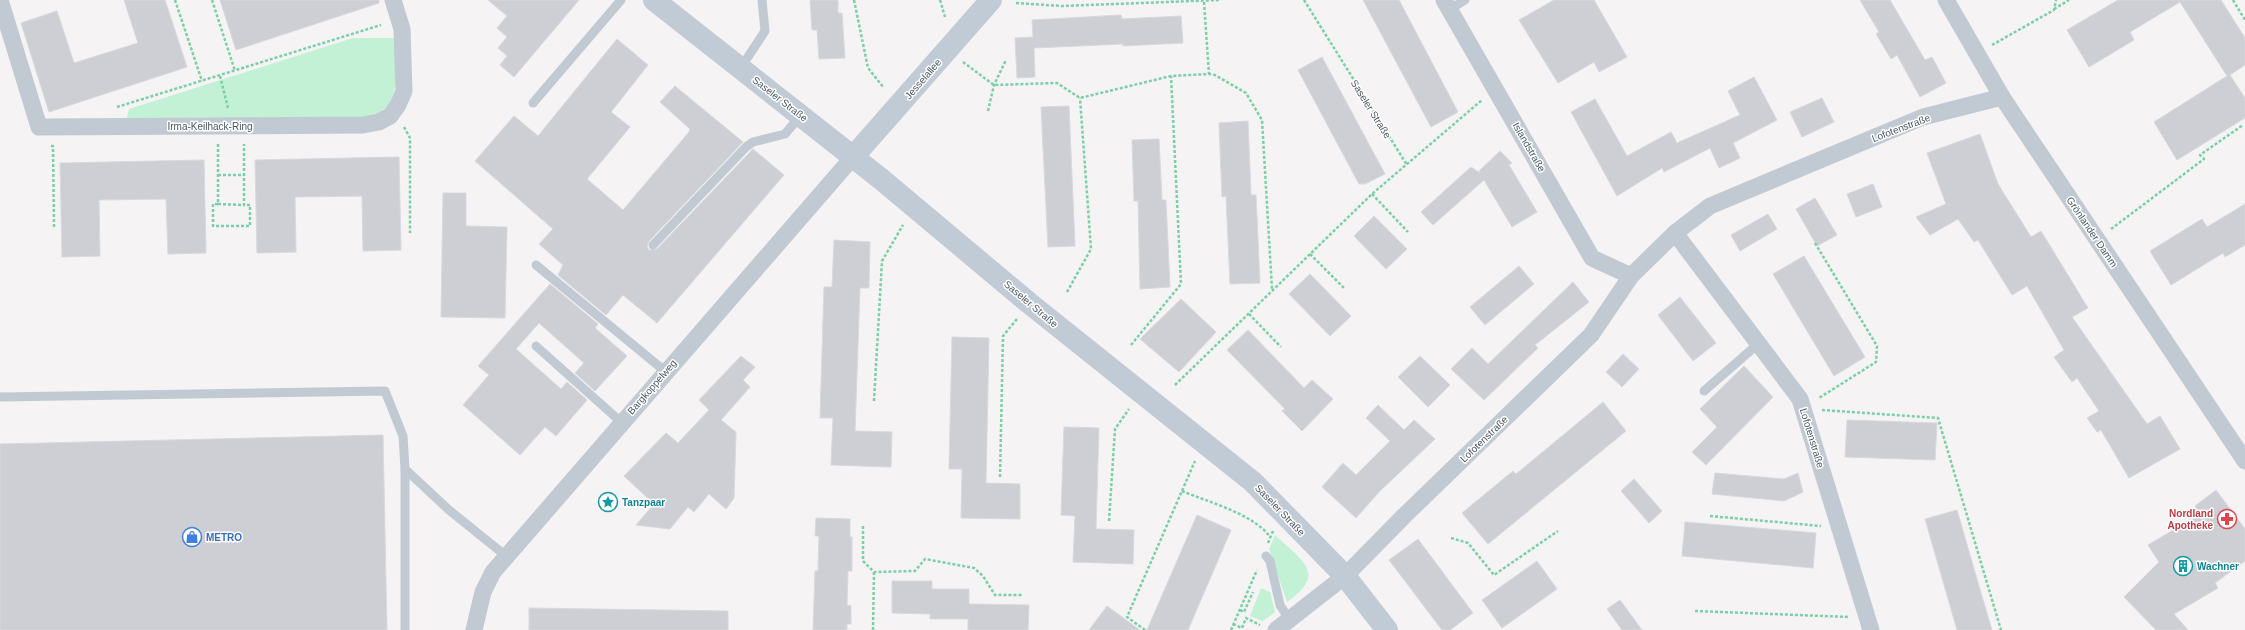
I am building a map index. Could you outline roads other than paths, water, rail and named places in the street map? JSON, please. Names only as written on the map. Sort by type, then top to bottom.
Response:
[{"type":"street","name":"Irma-Keilhack-Ring","points":[[0,0],[39,127],[363,125],[385,120],[394,111],[404,91],[403,38],[393,0]]},
{"type":"street","name":"Saseler Straße","points":[[654,0],[740,69],[801,115],[959,243],[1030,303],[1252,482],[1345,576],[1387,630]]},
{"type":"street","name":"Jesselallee","points":[[853,157],[991,0]]},
{"type":"street","name":"Grönlander Damm","points":[[1946,0],[2002,97],[2245,461]]},
{"type":"street","name":"Islandstraße","points":[[1447,5],[1592,258],[1631,276]]},
{"type":"street","name":"Lofotenstraße","points":[[1283,625],[1345,576],[1405,515],[1591,335],[1631,276],[1675,233],[1710,206],[1923,117],[2002,97]]},
{"type":"street","name":"Bargkoppelweg","points":[[474,630],[483,592],[493,572],[621,422],[853,157]]},
{"type":"street","name":"Lofotenstraße","points":[[1675,233],[1800,399],[1869,624]]},
{"type":"lane","points":[[533,103],[621,0]]},
{"type":"lane","points":[[740,69],[765,31],[762,0]]},
{"type":"lane","points":[[1447,5],[1465,0]]},
{"type":"lane","points":[[653,245],[746,147],[753,142],[785,134],[801,115]]},
{"type":"lane","points":[[536,265],[666,372]]},
{"type":"lane","points":[[1704,391],[1758,344]]},
{"type":"lane","points":[[536,346],[621,422]]},
{"type":"lane","points":[[0,398],[385,391],[403,436],[405,469],[405,630]]},
{"type":"lane","points":[[405,469],[449,510],[506,556]]},
{"type":"lane","points":[[1266,553],[1270,561],[1283,625]]},
{"type":"place","name":"Tanzpaar","points":[[608,502]]},
{"type":"place","name":"Nordland Apotheke","points":[[2227,519]]},
{"type":"place","name":"METRO","points":[[192,537]]},
{"type":"place","name":"Wachner","points":[[2183,566]]}]
